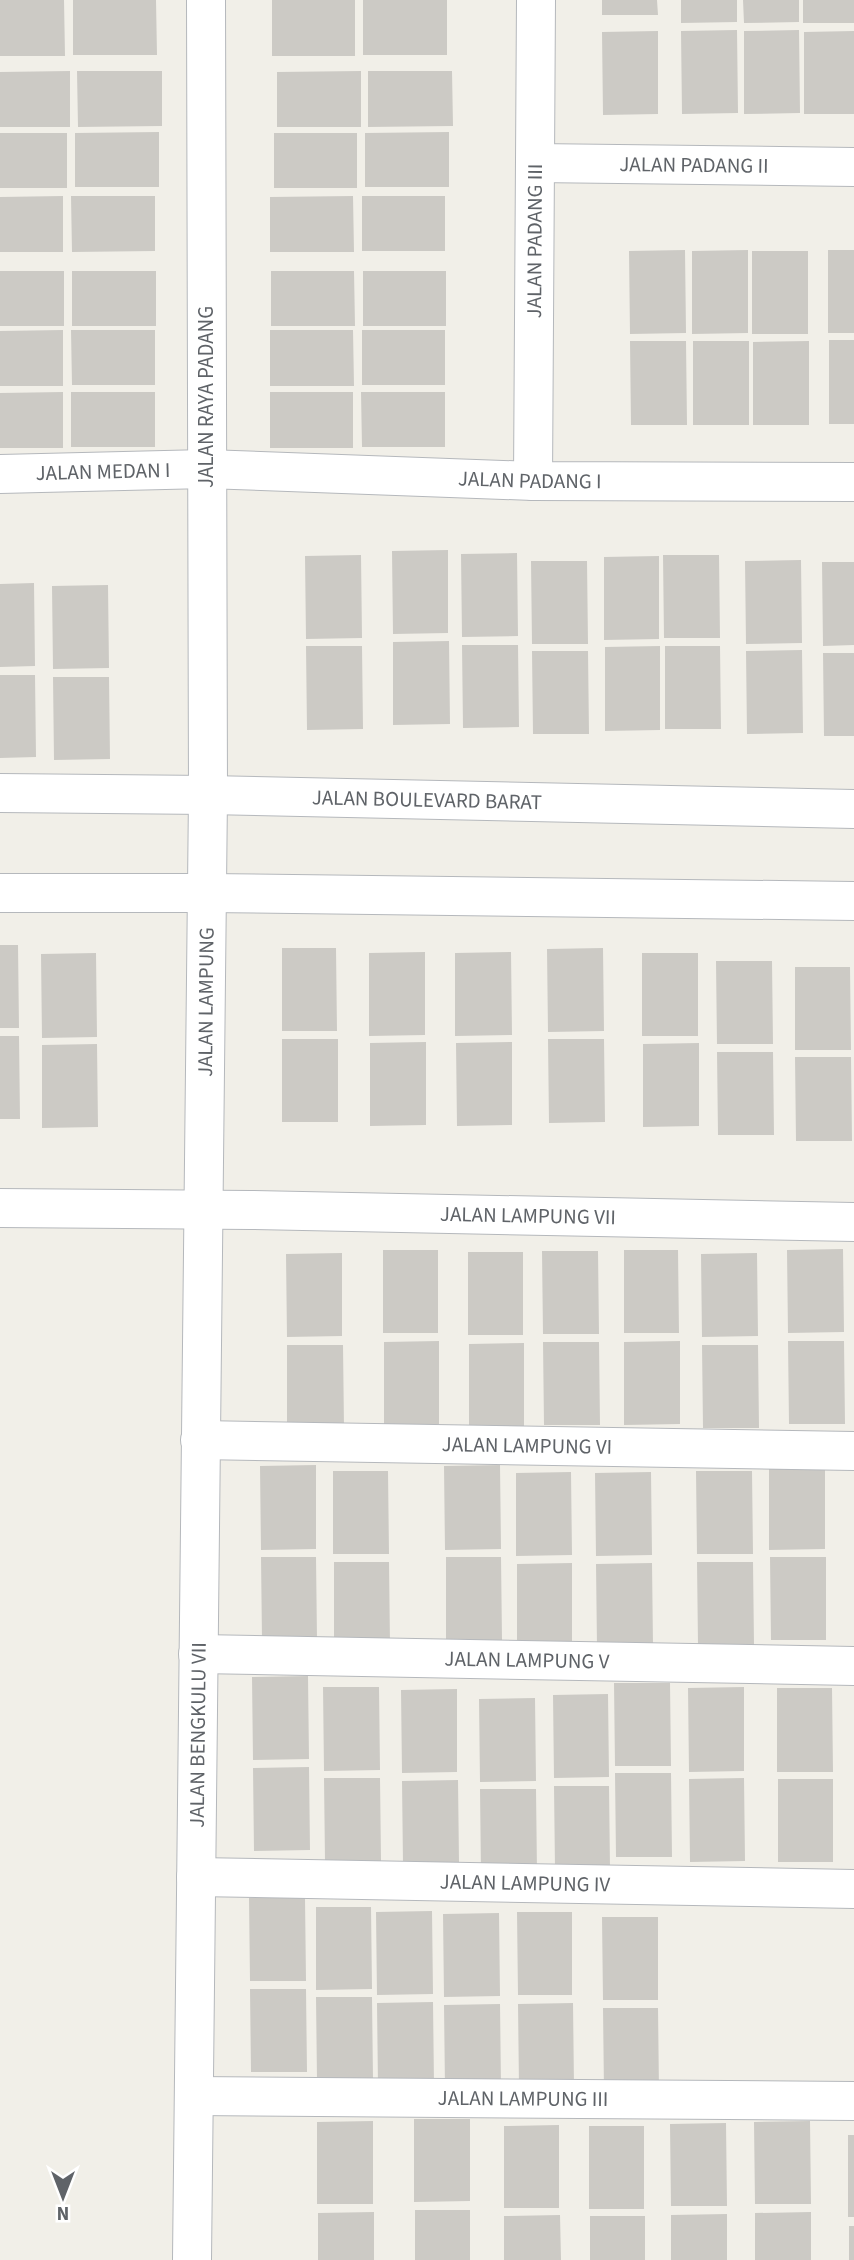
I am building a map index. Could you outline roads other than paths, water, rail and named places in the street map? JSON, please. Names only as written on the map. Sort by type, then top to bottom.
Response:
[{"type":"street","name":"JALAN RAYA PADANG","points":[[206,0],[208,795]]},
{"type":"street","name":"JALAN PADANG III","points":[[533,481],[536,0]]},
{"type":"street","name":"JALAN PADANG II","points":[[535,163],[854,166]]},
{"type":"street","name":"JALAN MEDAN I","points":[[0,474],[206,469]]},
{"type":"street","name":"JALAN PADANG I","points":[[206,469],[533,481],[854,482]]},
{"type":"street","name":"JALAN BOULEVARD BARAT","points":[[0,793],[854,809]]},
{"type":"street","name":"JALAN LAMPUNG","points":[[203,1210],[208,795]]},
{"type":"street","points":[[0,892],[854,901]]},
{"type":"street","name":"JALAN LAMPUNG VII","points":[[0,1208],[854,1222]]},
{"type":"street","name":"JALAN BENGKULU VII","points":[[191,2260],[203,1210]]},
{"type":"street","name":"JALAN LAMPUNG VI","points":[[200,1440],[854,1451]]},
{"type":"street","name":"JALAN LAMPUNG V","points":[[198,1654],[854,1666]]},
{"type":"street","name":"JALAN LAMPUNG IV","points":[[195,1877],[854,1889]]},
{"type":"street","name":"JALAN LAMPUNG III","points":[[194,2095],[854,2101]]}]
